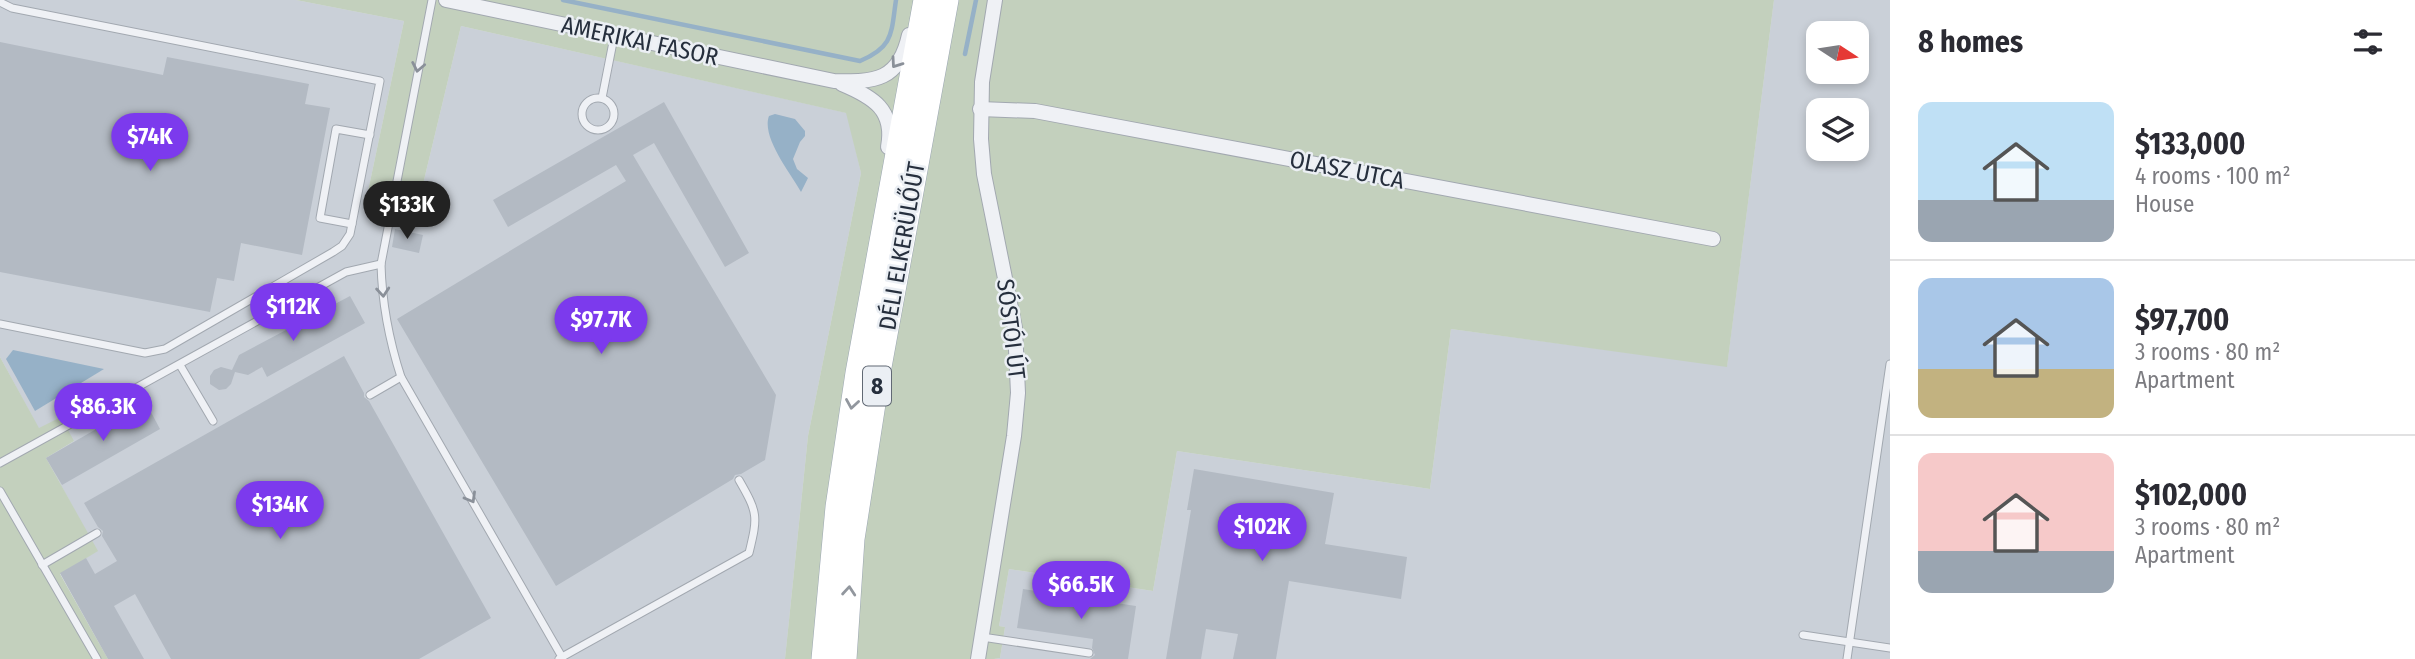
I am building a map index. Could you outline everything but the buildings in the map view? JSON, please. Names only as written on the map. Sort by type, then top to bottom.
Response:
[{"type":"main road","name":"DÉLI ELKERÜLŐÚT","points":[[823,659],[837,507],[857,373],[925,0]]},
{"type":"main road","name":"DÉLI ELKERÜLŐÚT","points":[[845,659],[853,538],[878,378],[947,0]]},
{"type":"street","name":"AMERIKAI FASOR","points":[[446,0],[834,81]]},
{"type":"street","points":[[834,81],[864,82],[879,78],[897,67],[907,45],[919,0]]},
{"type":"street","name":"SÓSTÓI ÚT","points":[[978,659],[1014,436],[1018,393],[1014,328],[984,174],[980,109],[985,55],[995,0]]},
{"type":"street","points":[[834,81],[862,92],[880,106],[890,125],[883,180],[883,240]]},
{"type":"street","name":"OLASZ UTCA","points":[[980,109],[1035,111],[1713,239]]},
{"type":"lane","points":[[432,0],[381,264],[384,310],[390,343],[401,377],[560,658],[749,553],[756,515],[754,506],[739,480]]},
{"type":"lane","points":[[0,2],[12,8],[380,81],[352,224],[347,240],[333,252],[157,352],[145,353],[0,324]]},
{"type":"lane","points":[[602,99],[614,37]]},
{"type":"lane","points":[[592,99],[602,99],[613,109],[613,119],[606,127],[591,128],[582,116],[584,106],[592,99]]},
{"type":"lane","points":[[352,224],[320,218],[336,129],[370,135]]},
{"type":"lane","points":[[0,463],[346,272],[381,264]]},
{"type":"lane","points":[[1847,659],[1890,364]]},
{"type":"lane","points":[[180,365],[213,421]]},
{"type":"lane","points":[[370,395],[401,377]]},
{"type":"lane","points":[[0,491],[97,659]]},
{"type":"lane","points":[[42,565],[97,533]]},
{"type":"lane","points":[[1803,635],[1890,648]]},
{"type":"lane","points":[[982,637],[1089,653]]},
{"type":"shaded area","points":[[0,0],[296,0],[404,21],[367,196],[418,205],[461,26],[847,113],[861,173],[808,436],[785,659],[108,659],[60,573],[97,551],[46,458],[74,441],[39,429],[0,357]]},
{"type":"shaded area","points":[[1774,0],[1890,0],[1890,659],[994,659],[1000,658],[1005,627],[999,626],[1009,569],[1153,591],[1177,451],[1430,489],[1451,329],[1727,366]]},
{"type":"green space","points":[[296,0],[1774,0],[1727,367],[1451,329],[1430,489],[1177,451],[1153,591],[1009,569],[999,626],[1005,627],[1000,658],[785,659],[808,436],[861,173],[846,113],[461,26],[418,205],[367,196],[404,21]]},
{"type":"green space","points":[[0,357],[39,428],[61,417],[74,441],[46,458],[98,551],[60,574],[108,659],[0,659]]},
{"type":"water","points":[[775,114],[795,119],[805,131],[793,159],[797,169],[808,178],[801,192],[778,155],[769,134],[769,116]]},
{"type":"water","points":[[13,350],[104,369],[35,411],[6,359]]},
{"type":"waterway","points":[[563,0],[860,61],[879,50],[889,38],[896,0]]},
{"type":"waterway","points":[[965,54],[976,0]]}]
